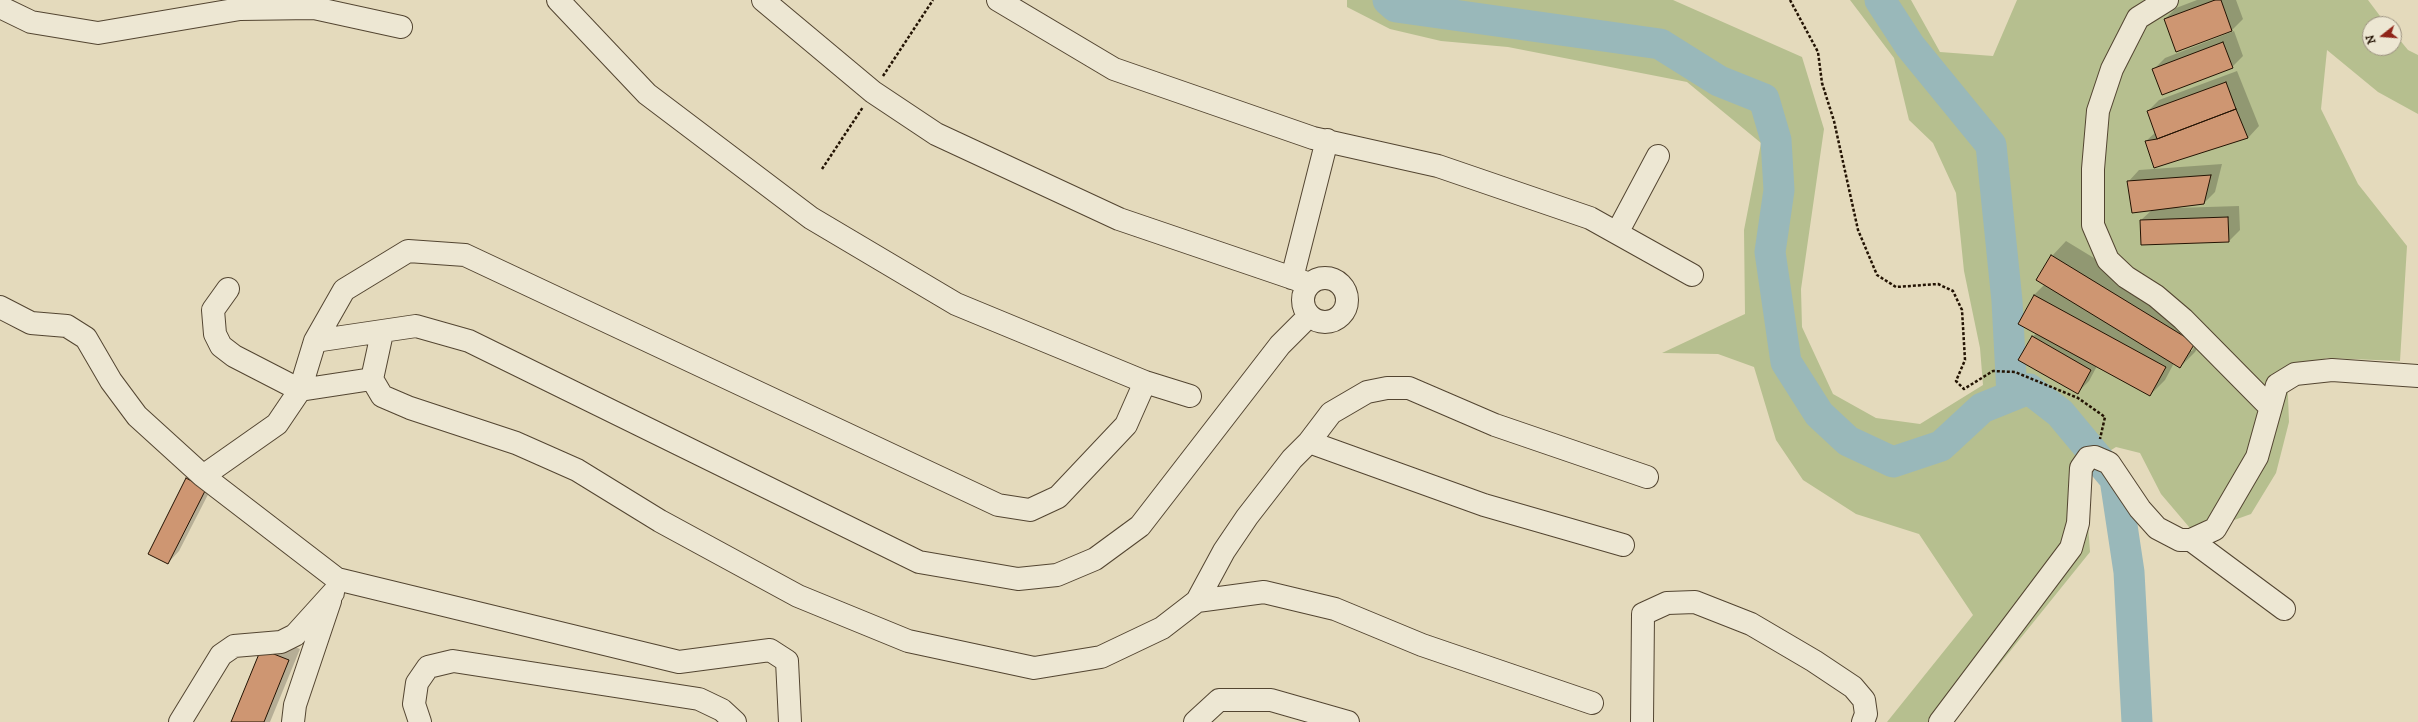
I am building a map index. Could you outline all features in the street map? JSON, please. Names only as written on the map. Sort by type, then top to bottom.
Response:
[{"type":"street","points":[[558,0],[647,94],[811,218],[956,304],[1146,382],[1190,396]]},
{"type":"street","points":[[763,0],[873,92],[936,134],[1119,218],[1301,281],[1332,279],[1341,285],[1347,295],[1346,307],[1340,316],[1330,322],[1319,322],[1309,316],[1304,306],[1304,294],[1301,281],[1327,140]]},
{"type":"street","points":[[998,0],[1114,69],[1313,138],[1438,166],[1590,218],[1692,275]]},
{"type":"street","points":[[2167,0],[2138,18],[2112,69],[2098,111],[2092,168],[2093,225],[2108,260],[2126,277],[2156,296],[2183,319],[2270,407]]},
{"type":"street","points":[[0,7],[31,22],[98,33],[240,9],[314,8],[401,27]]},
{"type":"street","points":[[1617,233],[1658,156]]},
{"type":"street","points":[[203,476],[278,424],[300,390],[315,341],[344,290],[408,250],[465,255],[998,505],[1030,510],[1058,497],[1126,425],[1146,382]]},
{"type":"street","points":[[228,289],[212,310],[215,334],[221,346],[234,356],[300,390],[372,379]]},
{"type":"street","points":[[0,307],[31,323],[67,326],[86,338],[111,381],[137,416],[203,476],[335,586],[679,662],[770,650],[787,661],[790,722]]},
{"type":"street","points":[[315,341],[382,333],[416,326],[469,341],[919,562],[1018,579],[1057,575],[1095,559],[1140,526],[1280,344],[1309,316]]},
{"type":"street","points":[[382,333],[372,379],[382,396],[410,408],[516,444],[577,470],[660,521],[798,596],[908,641],[1034,668],[1101,657],[1162,628],[1197,601],[1224,551],[1247,517],[1292,459],[1309,442],[1331,413],[1367,392],[1387,388],[1408,388],[1495,425],[1647,477]]},
{"type":"street","points":[[1940,722],[2072,548],[2078,523],[2081,468],[2088,458],[2095,457],[2109,463],[2140,509],[2157,528],[2180,540],[2191,540],[2216,529],[2257,458],[2277,385],[2295,374],[2332,370],[2418,376]]},
{"type":"street","points":[[1309,442],[1484,506],[1623,545]]},
{"type":"street","points":[[2191,540],[2284,609]]},
{"type":"street","points":[[180,722],[221,655],[234,646],[281,642],[296,635],[335,586]]},
{"type":"street","points":[[293,722],[295,705],[335,586]]},
{"type":"street","points":[[1197,601],[1264,592],[1335,609],[1422,645],[1592,703]]},
{"type":"street","points":[[1642,722],[1643,614],[1666,603],[1694,602],[1751,624],[1814,661],[1853,687],[1864,700],[1866,714],[1863,722]]},
{"type":"street","points":[[420,722],[414,704],[417,683],[428,666],[453,661],[699,700],[722,710],[735,722]]},
{"type":"street","points":[[1195,722],[1219,700],[1271,700],[1348,722]]},
{"type":"path","points":[[1790,0],[1818,52],[1822,83],[1834,121],[1858,230],[1876,275],[1896,287],[1938,284],[1953,290],[1962,310],[1965,360],[1956,381],[1964,390],[1993,371],[2014,372],[2078,398],[2106,417],[2095,457]]},
{"type":"green space","points":[[1347,0],[1673,0],[1802,57],[1824,129],[1801,289],[1802,327],[1833,394],[1876,418],[1920,424],[1983,385],[1980,348],[1964,271],[1956,193],[1933,143],[1909,120],[1894,58],[1850,0],[1911,0],[1940,52],[1993,56],[2017,0],[2368,0],[2380,16],[2362,16],[2362,56],[2402,56],[2402,43],[2408,50],[2418,55],[2418,114],[2378,92],[2327,50],[2321,109],[2358,184],[2407,246],[2400,361],[2327,358],[2287,372],[2289,422],[2276,473],[2251,514],[2195,534],[2161,494],[2140,453],[2116,447],[2084,467],[2090,552],[1953,722],[1887,722],[1973,615],[1919,534],[1856,514],[1803,480],[1776,440],[1754,367],[1718,354],[1662,353],[1745,314],[1744,230],[1761,143],[1687,82],[1508,47],[1441,41],[1390,29],[1347,7]]},
{"type":"building","points":[[2215,0],[2221,0],[2232,31],[2176,52],[2164,19]]},
{"type":"building","points":[[2223,42],[2233,68],[2162,95],[2152,69]]},
{"type":"building","points":[[2226,82],[2236,109],[2157,139],[2147,111]]},
{"type":"building","points":[[2236,109],[2248,138],[2154,168],[2145,141],[2157,139]]},
{"type":"building","points":[[2211,175],[2204,204],[2132,213],[2127,181]]},
{"type":"building","points":[[2228,217],[2229,242],[2141,245],[2140,220]]},
{"type":"building","points":[[2051,255],[2195,343],[2180,368],[2036,280]]},
{"type":"building","points":[[2034,295],[2166,367],[2150,396],[2018,324]]},
{"type":"building","points":[[2032,336],[2091,370],[2078,394],[2018,360]]},
{"type":"building","points":[[186,478],[206,489],[168,564],[148,554]]},
{"type":"building","points":[[261,649],[289,660],[264,722],[231,722]]},
{"type":"waterway","points":[[1388,0],[1396,7],[1660,44],[1719,81],[1764,99],[1776,140],[1779,190],[1770,252],[1786,362],[1819,414],[1848,441],[1893,462],[1941,446],[1982,408],[2029,389],[2060,413],[2115,479],[2129,572],[2137,722]]},
{"type":"waterway","points":[[1880,0],[1910,46],[1991,145],[2007,301],[2012,395]]}]
